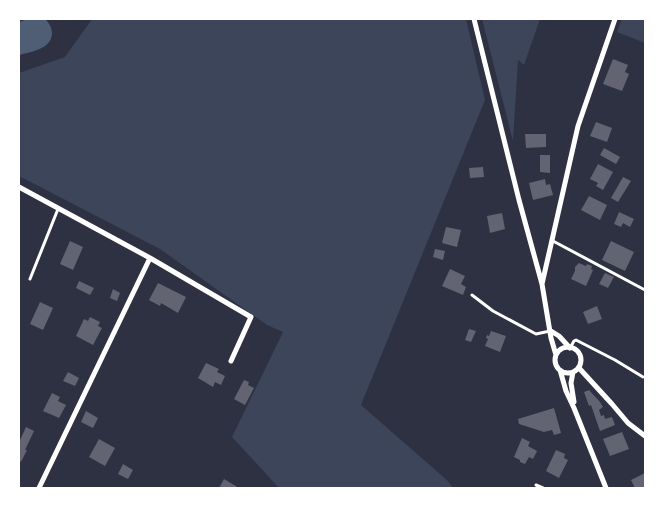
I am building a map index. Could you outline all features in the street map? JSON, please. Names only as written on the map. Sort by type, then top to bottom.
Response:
[{"type":"street","points":[[474,19],[542,284],[551,338],[556,355],[555,364],[566,373],[573,372],[579,368],[580,356],[559,336],[550,331]]},
{"type":"street","points":[[542,284],[578,126],[615,19]]},
{"type":"street","points":[[19,187],[150,258],[251,317],[231,361]]},
{"type":"street","points":[[39,488],[150,258]]},
{"type":"street","points":[[556,355],[562,349],[570,348]]},
{"type":"street","points":[[579,368],[628,423],[645,436]]},
{"type":"street","points":[[560,370],[566,391],[606,488]]},
{"type":"street","points":[[573,372],[571,383],[574,408]]},
{"type":"lane","points":[[30,279],[58,209]]},
{"type":"lane","points":[[552,240],[645,290]]},
{"type":"lane","points":[[472,295],[493,311],[536,334],[550,331]]},
{"type":"lane","points":[[570,348],[576,340],[643,377]]},
{"type":"lane","points":[[536,485],[542,488]]},
{"type":"shaded area","points":[[28,19],[45,19],[51,29],[51,39],[40,49],[19,55],[19,22]]},
{"type":"shaded area","points":[[92,19],[466,19],[485,100],[361,405],[448,481],[453,488],[279,488],[232,437],[283,332],[267,325],[160,249],[19,176],[19,73],[65,57]]},
{"type":"shaded area","points":[[482,19],[540,19],[524,65],[518,60],[513,141]]},
{"type":"shaded area","points":[[622,19],[645,19],[645,43],[617,32]]},
{"type":"building","points":[[613,59],[628,65],[625,72],[629,74],[622,91],[603,84]]},
{"type":"building","points":[[596,122],[612,128],[607,142],[590,136]]},
{"type":"building","points":[[525,134],[546,134],[546,147],[526,148]]},
{"type":"building","points":[[604,148],[620,157],[616,164],[600,155]]},
{"type":"building","points":[[540,155],[550,155],[550,173],[540,172]]},
{"type":"building","points":[[598,164],[613,172],[603,190],[596,186],[598,183],[590,179]]},
{"type":"building","points":[[483,167],[484,177],[470,178],[469,168]]},
{"type":"building","points":[[623,177],[631,181],[618,202],[611,198]]},
{"type":"building","points":[[545,179],[546,185],[550,184],[553,195],[533,200],[529,183]]},
{"type":"building","points":[[589,196],[607,205],[600,220],[581,210]]},
{"type":"building","points":[[619,212],[634,219],[630,227],[623,223],[621,227],[614,224]]},
{"type":"building","points":[[502,213],[505,229],[490,233],[487,216]]},
{"type":"building","points":[[446,227],[461,230],[457,247],[442,243]]},
{"type":"building","points":[[70,241],[83,247],[73,270],[60,264]]},
{"type":"building","points":[[611,241],[634,252],[625,271],[602,260]]},
{"type":"building","points":[[435,249],[445,251],[443,260],[433,257]]},
{"type":"building","points":[[579,263],[592,266],[591,269],[593,270],[586,286],[571,279],[575,267]]},
{"type":"building","points":[[450,269],[465,276],[461,284],[466,287],[463,295],[442,286]]},
{"type":"building","points":[[605,273],[614,277],[608,288],[599,284]]},
{"type":"building","points":[[79,281],[94,288],[90,295],[76,288]]},
{"type":"building","points":[[158,283],[186,297],[178,313],[161,303],[160,306],[149,300]]},
{"type":"building","points":[[113,289],[120,293],[117,301],[110,298]]},
{"type":"building","points":[[40,302],[53,308],[43,330],[30,324]]},
{"type":"building","points":[[597,306],[602,319],[588,324],[583,312]]},
{"type":"building","points":[[90,317],[100,322],[98,326],[102,328],[93,345],[76,336],[84,319],[88,321]]},
{"type":"building","points":[[469,329],[476,331],[471,342],[465,340]]},
{"type":"building","points":[[491,331],[506,336],[500,352],[485,346],[488,339],[486,338],[487,335],[489,336]]},
{"type":"building","points":[[206,363],[219,369],[217,372],[225,376],[221,385],[215,382],[213,387],[198,378]]},
{"type":"building","points":[[68,372],[79,378],[75,386],[63,381]]},
{"type":"building","points":[[244,380],[249,382],[248,385],[254,388],[245,405],[234,399]]},
{"type":"building","points":[[589,390],[603,407],[599,410],[601,416],[604,415],[605,419],[612,417],[615,425],[600,431],[591,405],[589,406],[584,392]]},
{"type":"building","points":[[52,393],[60,397],[58,401],[66,405],[59,418],[43,411]]},
{"type":"building","points":[[554,408],[561,433],[554,435],[552,430],[544,432],[519,424],[518,419]]},
{"type":"building","points":[[86,411],[98,418],[93,428],[81,422]]},
{"type":"building","points":[[26,427],[34,431],[21,462],[19,460],[19,440]]},
{"type":"building","points":[[622,432],[629,449],[610,456],[603,439]]},
{"type":"building","points":[[522,438],[530,442],[528,446],[537,451],[533,459],[529,457],[525,464],[514,457]]},
{"type":"building","points":[[99,439],[115,448],[105,466],[89,457]]},
{"type":"building","points":[[556,450],[565,454],[564,458],[568,460],[559,478],[546,471]]},
{"type":"building","points":[[123,464],[133,470],[128,479],[118,474]]},
{"type":"building","points":[[645,473],[645,488],[635,488],[631,480]]},
{"type":"building","points":[[224,479],[239,488],[219,488]]}]
